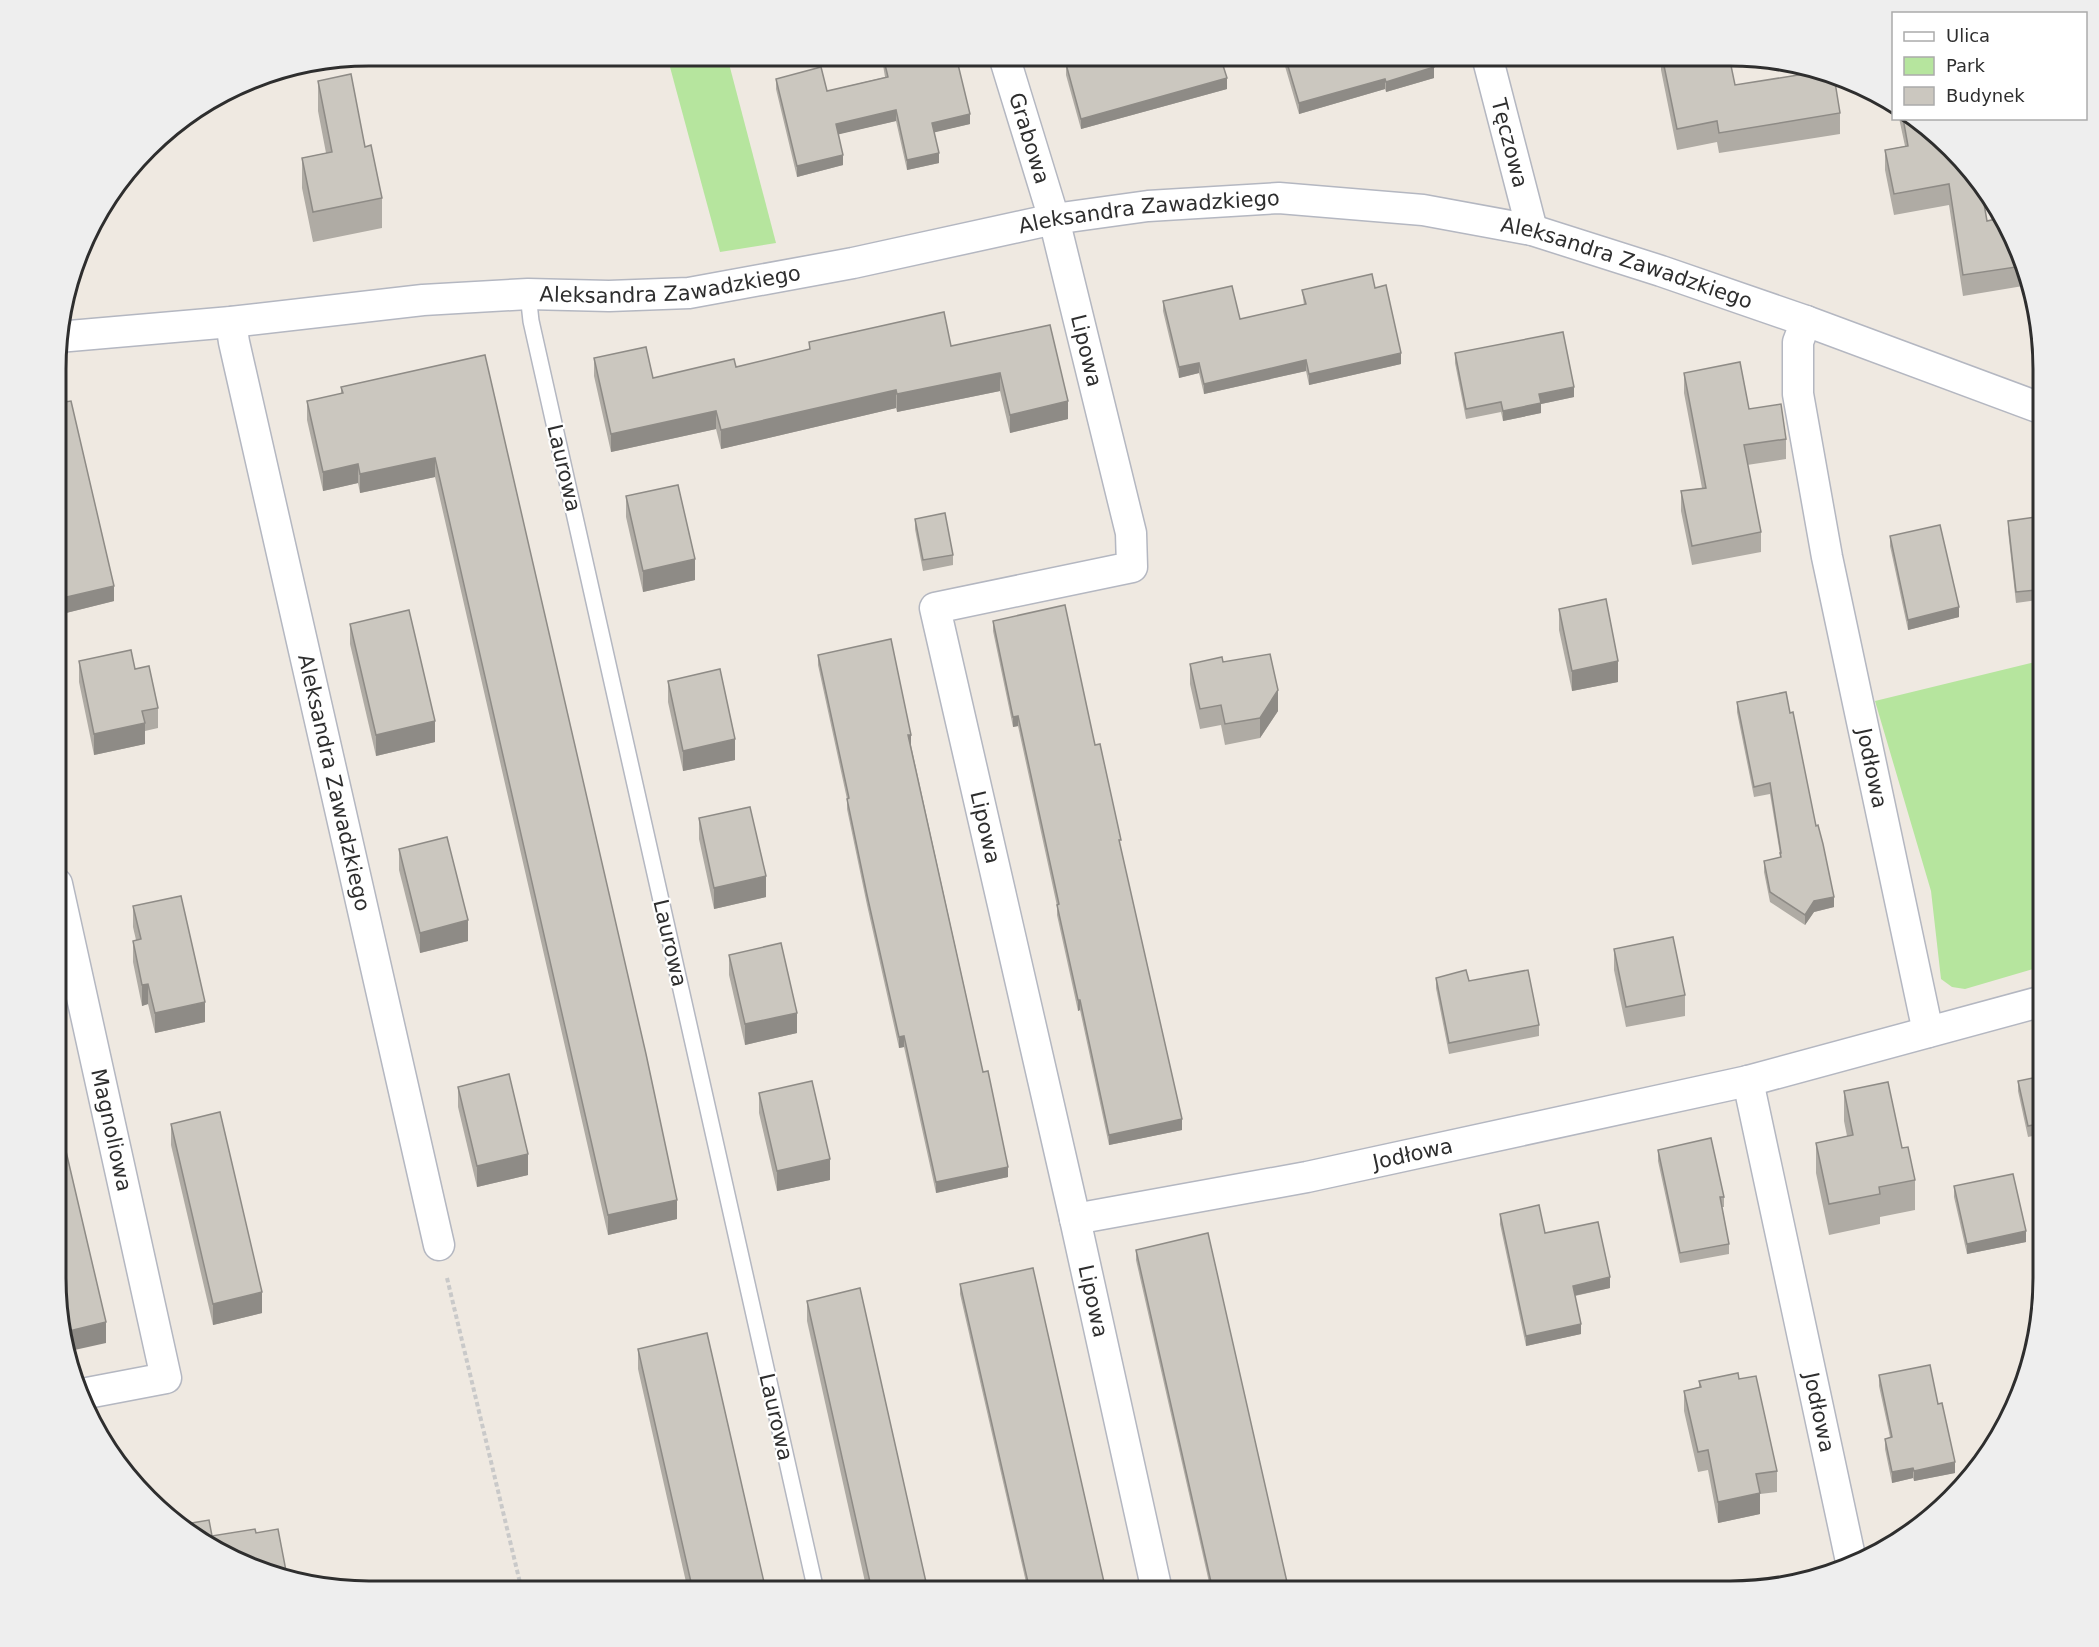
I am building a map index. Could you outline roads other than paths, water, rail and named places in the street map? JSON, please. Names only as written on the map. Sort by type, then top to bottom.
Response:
[{"type":"street","name":"Grabowa","points":[[1007,66],[1054,219]]},
{"type":"street","name":"Tęczowa","points":[[1490,66],[1532,230]]},
{"type":"street","name":"Aleksandra Zawadzkiego","points":[[68,336],[231,322],[423,300],[528,294],[609,296],[689,293],[842,265],[1054,219],[1148,206],[1279,198],[1423,210],[1532,230],[1806,321],[2033,405]]},
{"type":"street","name":"Lipowa","points":[[1054,219],[1131,532],[1132,567],[935,608],[1156,1581]]},
{"type":"street","name":"Jodłowa","points":[[1075,1219],[1307,1177],[1748,1081],[1928,1032],[1827,558],[1798,394],[1797,342],[1806,321]]},
{"type":"street","name":"Aleksandra Zawadzkiego","points":[[231,322],[439,1245]]},
{"type":"street","name":"Magnoliowa","points":[[66,925],[166,1378],[89,1393]]},
{"type":"street","points":[[1928,1032],[2033,1004]]},
{"type":"street","name":"Jodłowa","points":[[1748,1081],[1850,1556]]},
{"type":"lane","name":"Laurowa","points":[[528,294],[531,321],[814,1581]]}]
